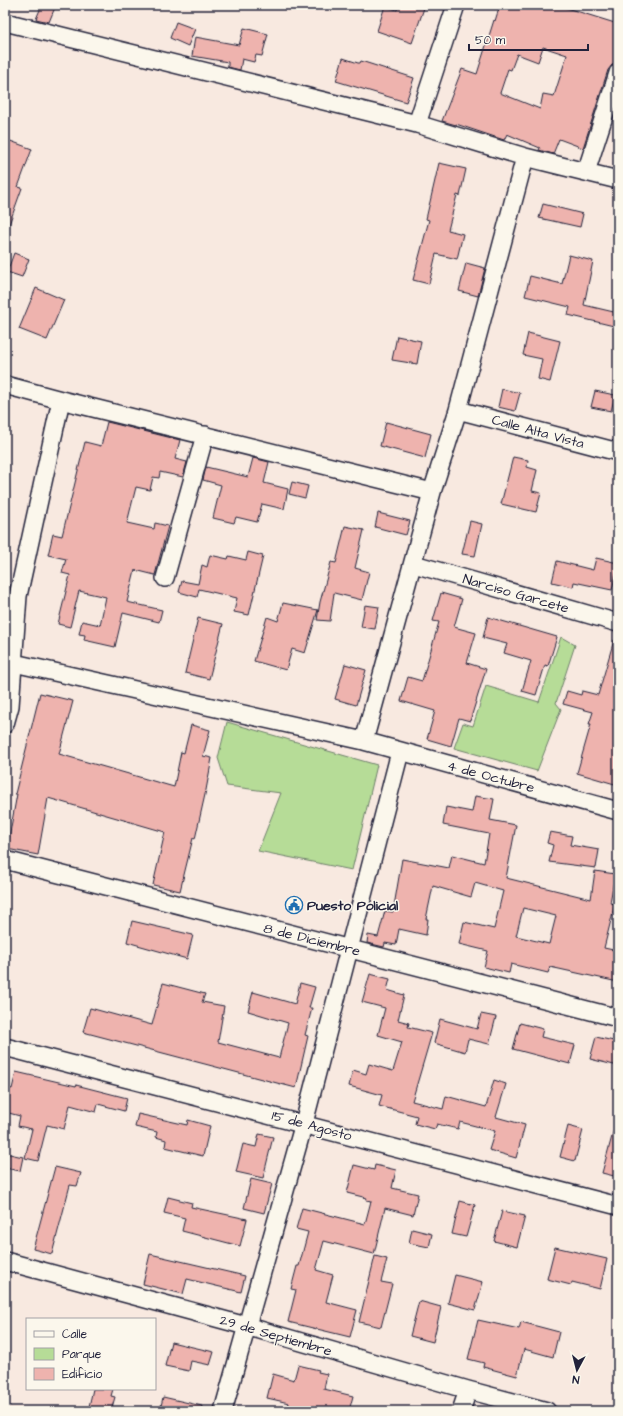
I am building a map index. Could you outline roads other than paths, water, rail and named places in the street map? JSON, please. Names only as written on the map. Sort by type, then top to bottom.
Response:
[{"type":"street","points":[[417,124],[456,5]]},
{"type":"street","points":[[5,22],[417,124],[525,157],[618,180]]},
{"type":"street","points":[[586,172],[618,73]]},
{"type":"street","points":[[364,741],[414,564],[432,492],[458,410],[525,157]]},
{"type":"street","points":[[5,384],[61,400],[432,492]]},
{"type":"street","points":[[5,724],[10,706],[9,662],[18,596],[61,400]]},
{"type":"street","name":"Calle Alta Vista","points":[[458,410],[618,452]]},
{"type":"street","points":[[164,578],[205,435]]},
{"type":"street","name":"Narciso Garcete","points":[[414,564],[618,623]]},
{"type":"street","name":"4 de Octubre","points":[[9,662],[364,741],[618,811]]},
{"type":"street","points":[[223,1411],[304,1123],[400,752]]},
{"type":"street","name":"8 de Diciembre","points":[[5,860],[618,1018]]},
{"type":"street","name":"15 de Agosto","points":[[5,1047],[304,1123],[618,1206]]},
{"type":"street","name":"29 de Septiembre","points":[[5,1260],[547,1411]]},
{"type":"street","points":[[462,1411],[468,1390]]},
{"type":"place","name":"Puesto Policial","points":[[294,905]]}]
